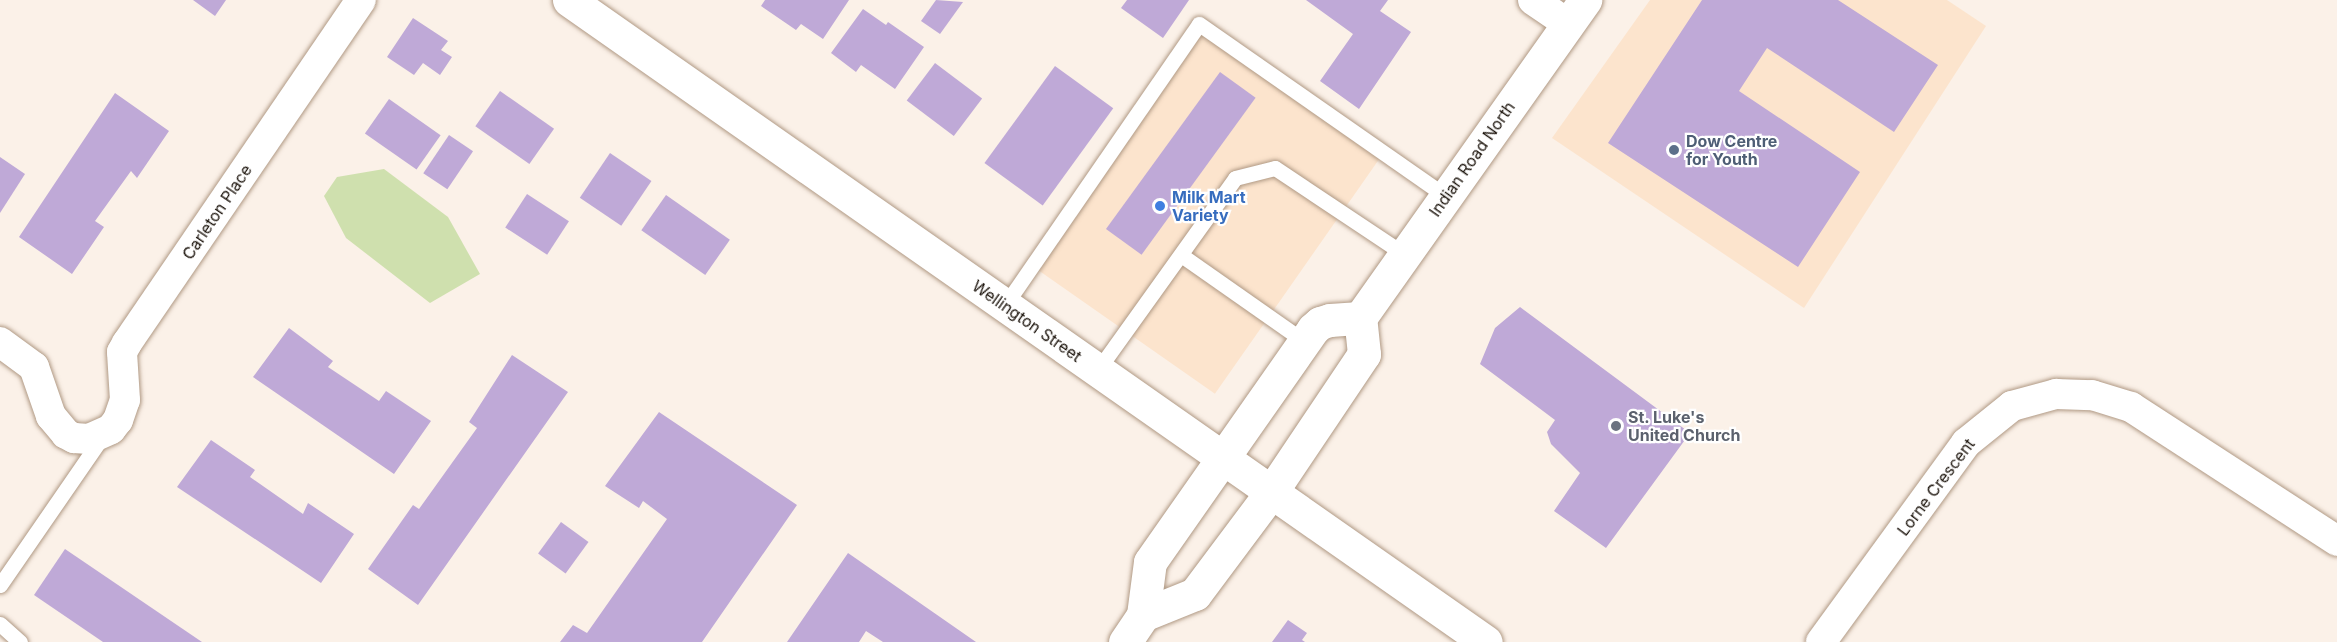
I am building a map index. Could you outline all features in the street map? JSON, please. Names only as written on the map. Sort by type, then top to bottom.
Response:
[{"type":"main road","name":"Wellington Street","points":[[568,0],[1486,642]]},
{"type":"main road","name":"Indian Road North","points":[[1360,318],[1577,12]]},
{"type":"main road","points":[[1125,642],[1143,615],[1150,562],[1304,341],[1320,323],[1360,318],[1364,354],[1272,491],[1195,594],[1143,615]]},
{"type":"street","name":"Carleton Place","points":[[105,433],[118,420],[123,410],[126,390],[122,352],[127,343],[362,0]]},
{"type":"street","points":[[1533,0],[1577,12]]},
{"type":"street","points":[[0,342],[34,367],[47,408],[60,430],[82,440],[105,433]]},
{"type":"street","name":"Lorne Crescent","points":[[1821,642],[1966,443],[2012,406],[2056,394],[2092,395],[2131,407],[2337,541]]},
{"type":"lane","points":[[1005,305],[1198,24],[1446,196]]},
{"type":"lane","points":[[1097,371],[1236,178],[1275,168],[1404,254]]},
{"type":"lane","points":[[1181,255],[1304,341]]},
{"type":"lane","points":[[0,585],[105,433]]},
{"type":"lane","points":[[0,624],[20,642]]},
{"type":"shaded area","points":[[1650,0],[1947,0],[1986,26],[1804,308],[1552,138]]},
{"type":"shaded area","points":[[1203,29],[1382,155],[1215,394],[1036,268]]},
{"type":"green space","points":[[384,169],[448,217],[480,274],[430,303],[346,238],[324,196],[337,177]]},
{"type":"building","points":[[193,0],[226,0],[215,16]]},
{"type":"building","points":[[765,0],[849,0],[823,39],[801,24],[796,30],[761,6]]},
{"type":"building","points":[[936,0],[963,2],[940,34],[921,21]]},
{"type":"building","points":[[1127,0],[1189,0],[1163,38],[1121,8]]},
{"type":"building","points":[[1306,0],[1388,0],[1380,11],[1411,32],[1359,109],[1320,81],[1353,34]]},
{"type":"building","points":[[1702,0],[1838,0],[1938,65],[1894,132],[1767,48],[1739,91],[1860,172],[1798,267],[1608,143]]},
{"type":"building","points":[[863,9],[886,25],[888,22],[924,47],[895,89],[861,65],[856,72],[831,53]]},
{"type":"building","points":[[413,18],[448,41],[441,50],[452,57],[440,75],[423,63],[414,75],[387,57]]},
{"type":"building","points":[[935,63],[982,99],[954,136],[907,101]]},
{"type":"building","points":[[1055,66],[1113,108],[1043,205],[984,163]]},
{"type":"building","points":[[1220,72],[1256,98],[1142,255],[1106,229]]},
{"type":"building","points":[[500,91],[554,129],[529,164],[475,126]]},
{"type":"building","points":[[115,93],[169,131],[137,178],[131,171],[95,221],[104,227],[72,274],[19,237]]},
{"type":"building","points":[[389,99],[441,135],[417,170],[365,133]]},
{"type":"building","points":[[449,135],[473,151],[447,189],[423,173]]},
{"type":"building","points":[[610,153],[651,181],[621,226],[580,198]]},
{"type":"building","points":[[0,157],[25,174],[0,213]]},
{"type":"building","points":[[527,194],[569,221],[547,255],[505,228]]},
{"type":"building","points":[[666,195],[730,240],[705,275],[641,230]]},
{"type":"building","name":"St. Luke's United Church","points":[[1520,307],[1690,433],[1606,548],[1554,511],[1580,473],[1551,444],[1547,432],[1555,420],[1480,364],[1495,328]]},
{"type":"building","points":[[289,328],[333,361],[328,367],[379,401],[386,391],[431,421],[394,474],[253,377]]},
{"type":"building","points":[[512,355],[568,392],[418,605],[368,569],[413,505],[419,509],[477,428],[469,422]]},
{"type":"building","points":[[659,412],[797,505],[702,642],[560,642],[573,625],[587,633],[667,519],[643,501],[639,508],[605,486]]},
{"type":"building","points":[[211,440],[255,470],[250,477],[303,514],[308,503],[354,534],[321,583],[177,487]]},
{"type":"building","points":[[561,522],[589,542],[566,574],[538,554]]},
{"type":"building","points":[[65,549],[202,642],[103,642],[34,595]]},
{"type":"building","points":[[848,553],[976,642],[883,642],[866,631],[859,642],[787,642]]},
{"type":"building","points":[[1288,620],[1307,633],[1302,640],[1305,642],[1272,642]]},
{"type":"place","name":"Dow Centre for Youth","points":[[1674,150]]},
{"type":"place","name":"Milk Mart Variety","points":[[1160,206]]},
{"type":"place","name":"St. Luke's United Church","points":[[1616,426]]}]
